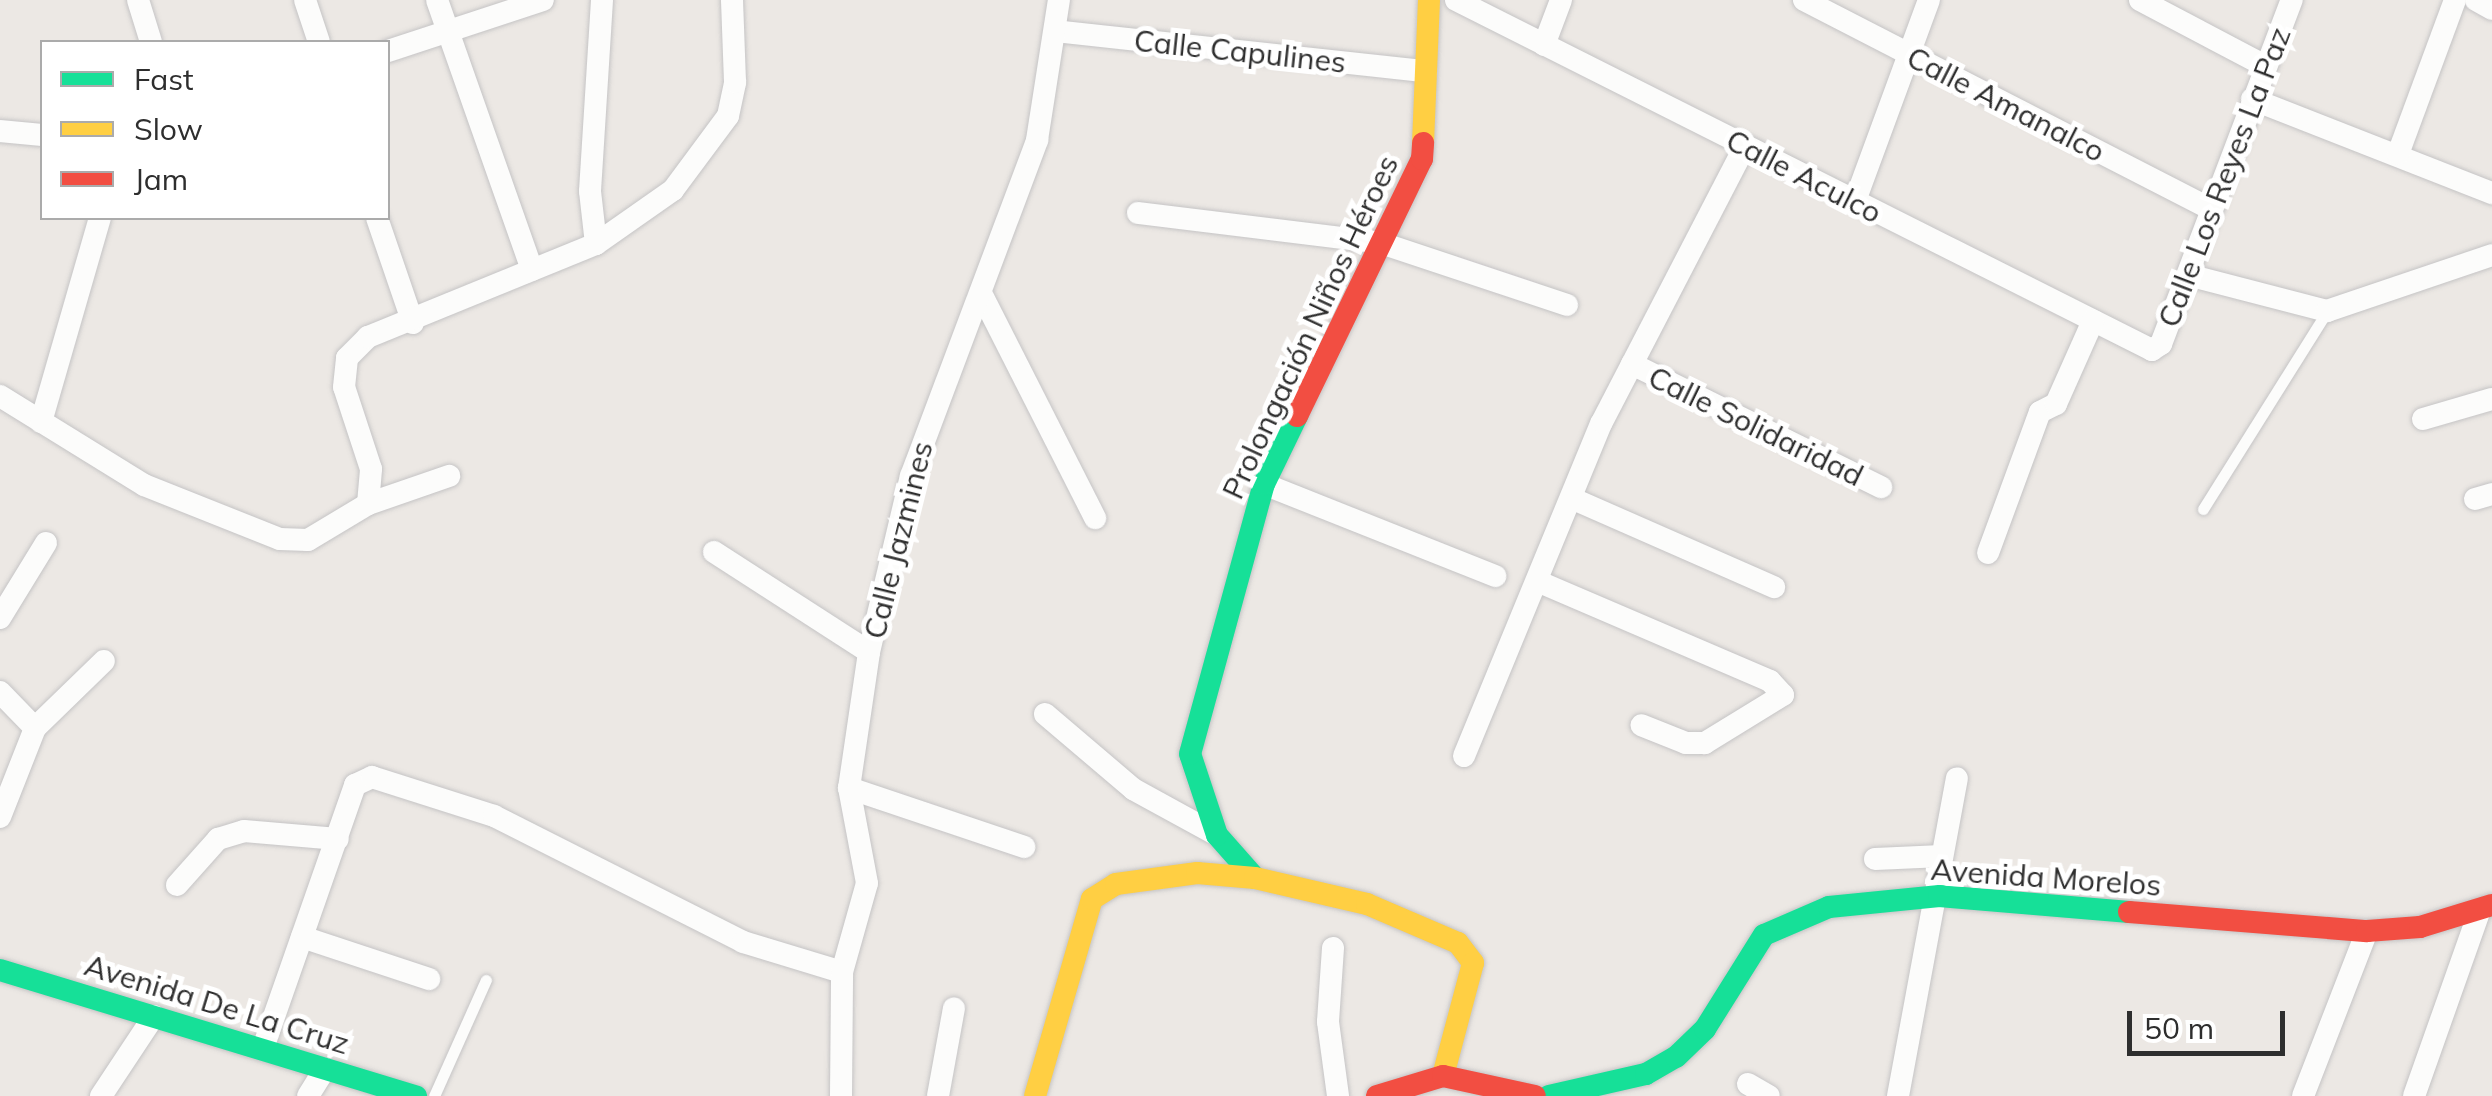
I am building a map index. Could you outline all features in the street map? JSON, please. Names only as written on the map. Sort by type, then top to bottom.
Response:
[{"type":"street","points":[[138,0],[150,40]]},
{"type":"street","points":[[304,0],[318,40]]},
{"type":"street","points":[[437,0],[532,270]]},
{"type":"street","points":[[390,50],[543,0]]},
{"type":"street","points":[[596,244],[590,191],[602,0]]},
{"type":"street","points":[[368,504],[370,470],[344,372],[368,337],[413,324],[596,244],[674,190],[728,116],[735,82],[732,0]]},
{"type":"street","name":"Calle Jazmines","points":[[842,1096],[842,972],[867,883],[849,788],[870,652],[911,476],[940,388],[983,297],[1038,140],[1059,0]]},
{"type":"street","name":"Prolongación Niños Héroes","points":[[1255,878],[1218,835],[1190,754],[1264,484],[1422,159],[1429,0]]},
{"type":"street","name":"Calle Aculco","points":[[1456,0],[2152,350]]},
{"type":"street","points":[[1544,44],[1562,0]]},
{"type":"street","name":"Calle Amanalco","points":[[1804,0],[2208,208]]},
{"type":"street","points":[[1855,201],[1929,0]]},
{"type":"street","points":[[2140,0],[2265,66]]},
{"type":"street","name":"Calle Los Reyes La Paz","points":[[2152,350],[2188,275],[2208,208],[2292,0]]},
{"type":"street","points":[[2398,154],[2455,0]]},
{"type":"street","points":[[2476,0],[2492,9]]},
{"type":"street","name":"Calle Capulines","points":[[1055,32],[1426,71]]},
{"type":"street","points":[[2252,99],[2492,193]]},
{"type":"street","points":[[0,130],[40,135]]},
{"type":"street","points":[[1464,756],[1570,498],[1632,364],[1744,146]]},
{"type":"street","points":[[1138,213],[1381,243],[1567,305]]},
{"type":"street","points":[[42,422],[99,220]]},
{"type":"street","points":[[379,220],[413,324]]},
{"type":"street","points":[[2188,275],[2327,311],[2492,255]]},
{"type":"street","points":[[983,297],[1094,518]]},
{"type":"street","points":[[1988,552],[2040,412],[2056,404],[2093,321]]},
{"type":"street","name":"Calle Solidaridad","points":[[1632,364],[1881,487]]},
{"type":"street","points":[[0,396],[144,485],[258,532],[308,540],[368,504],[448,476]]},
{"type":"street","points":[[2424,419],[2492,399]]},
{"type":"street","points":[[1264,484],[1495,576]]},
{"type":"street","points":[[1570,498],[1774,588]]},
{"type":"street","points":[[0,618],[46,543]]},
{"type":"street","points":[[714,552],[870,652]]},
{"type":"street","points":[[1536,581],[1770,681],[1783,695],[1772,708],[1694,745],[1641,725]]},
{"type":"street","points":[[0,816],[35,728],[104,661]]},
{"type":"street","points":[[0,692],[35,728]]},
{"type":"street","points":[[1045,714],[1133,789],[1218,835]]},
{"type":"street","points":[[1898,1096],[1939,896],[1942,856],[1957,778]]},
{"type":"street","points":[[262,1048],[362,779],[494,816],[743,942],[842,972]]},
{"type":"street","points":[[849,788],[1024,847]]},
{"type":"street","points":[[177,885],[218,840],[244,830],[338,840]]},
{"type":"street","points":[[1875,859],[1942,856]]},
{"type":"street","points":[[1035,1096],[1092,899],[1116,884],[1156,877],[1255,878],[1366,904],[1469,952],[1473,963],[1443,1076]]},
{"type":"street","name":"Avenida Morelos","points":[[1549,1096],[1646,1074],[1676,1057],[1705,1029],[1752,950],[1792,918],[1829,907],[1939,896],[2367,931],[2420,927],[2485,908]]},
{"type":"street","points":[[2414,1096],[2485,908]]},
{"type":"street","points":[[2304,1096],[2367,931]]},
{"type":"street","points":[[302,937],[430,978]]},
{"type":"street","points":[[1333,948],[1328,1022],[1338,1096]]},
{"type":"street","name":"Avenida De La Cruz","points":[[0,970],[416,1096]]},
{"type":"street","points":[[938,1096],[954,1008]]},
{"type":"street","points":[[102,1096],[154,1016]]},
{"type":"street","points":[[308,1096],[324,1069]]},
{"type":"street","points":[[1377,1096],[1443,1076],[1482,1093],[1535,1096]]},
{"type":"street","points":[[1748,1084],[1770,1096]]},
{"type":"lane","points":[[2203,508],[2327,311]]},
{"type":"lane","points":[[434,1096],[486,980]]},
{"type":"traffic: fast","points":[[1255,878],[1217,835],[1190,754],[1264,484],[1297,416]]},
{"type":"traffic: fast","points":[[1549,1096],[1646,1074],[1676,1057],[1705,1029],[1764,935],[1829,907],[1939,896],[2129,912]]},
{"type":"traffic: fast","points":[[0,970],[416,1096]]},
{"type":"traffic: slow","points":[[1423,143],[1429,0]]},
{"type":"traffic: slow","points":[[1035,1096],[1092,899],[1116,884],[1197,873],[1255,878],[1367,904],[1458,943],[1473,963],[1443,1076]]},
{"type":"traffic: jam","points":[[1297,416],[1422,159],[1423,143]]},
{"type":"traffic: jam","points":[[2129,912],[2367,931],[2420,927],[2492,905]]},
{"type":"traffic: jam","points":[[1377,1096],[1443,1076],[1535,1096]]}]
